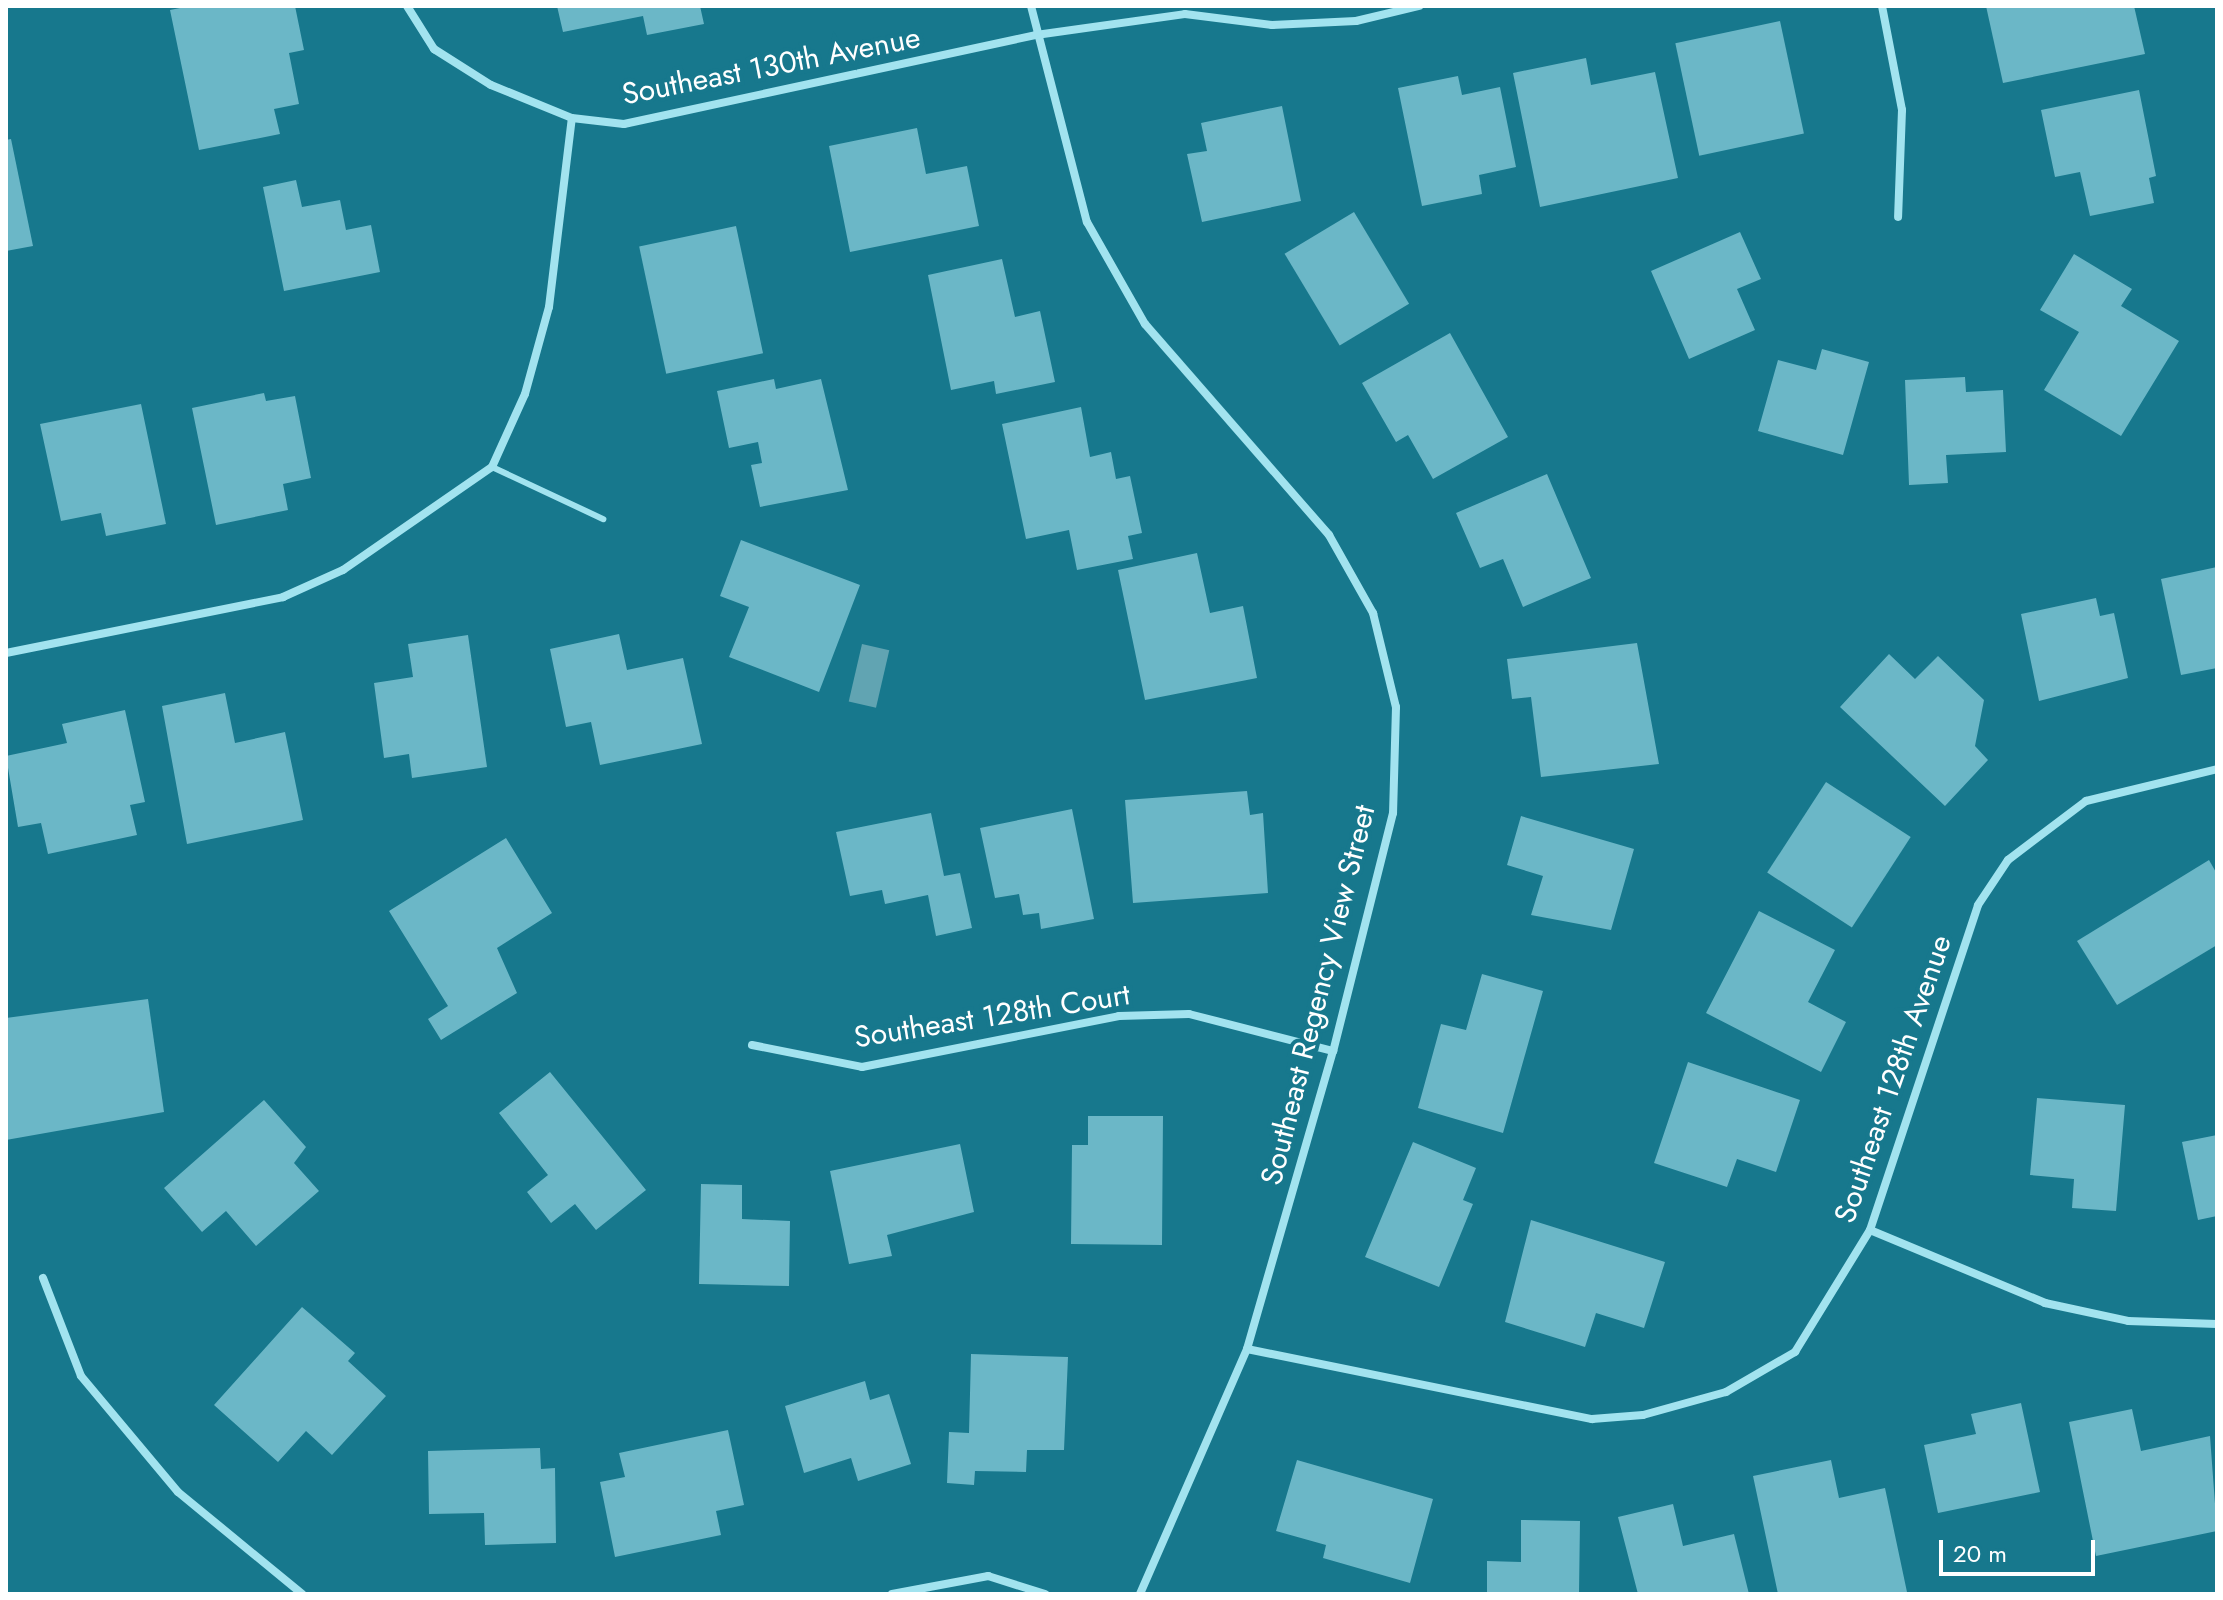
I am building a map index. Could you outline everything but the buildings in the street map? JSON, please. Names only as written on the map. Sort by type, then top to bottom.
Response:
[{"type":"street","name":"Southeast 130th Avenue","points":[[407,6],[434,49],[491,85],[572,118],[624,124],[1036,35],[1185,14],[1272,25],[1356,21],[1419,6]]},
{"type":"street","name":"Southeast Regency View Street","points":[[1031,6],[1036,35],[1087,222],[1145,324],[1329,535],[1373,613],[1396,707],[1393,813],[1333,1051],[1247,1349],[1140,1594]]},
{"type":"street","points":[[1882,6],[1902,110],[1898,217]]},
{"type":"street","points":[[6,653],[283,597],[343,570],[492,467],[525,394],[549,307],[572,118]]},
{"type":"street","name":"Southeast 128th Avenue","points":[[1247,1349],[1535,1413],[1643,1415],[1726,1392],[1795,1352],[1870,1230],[1978,905],[2008,860],[2086,801],[2217,769]]},
{"type":"street","name":"Southeast 128th Court","points":[[752,1045],[862,1067],[1119,1016],[1189,1014],[1333,1051]]},
{"type":"street","points":[[1870,1230],[2045,1303],[2128,1321],[2217,1324]]},
{"type":"street","points":[[43,1278],[91,1388],[178,1492],[302,1594]]},
{"type":"street","points":[[892,1594],[988,1576],[1045,1594]]},
{"type":"lane","points":[[492,467],[603,519]]},
{"type":"water","points":[[862,644],[889,650],[876,708],[849,701]]}]
